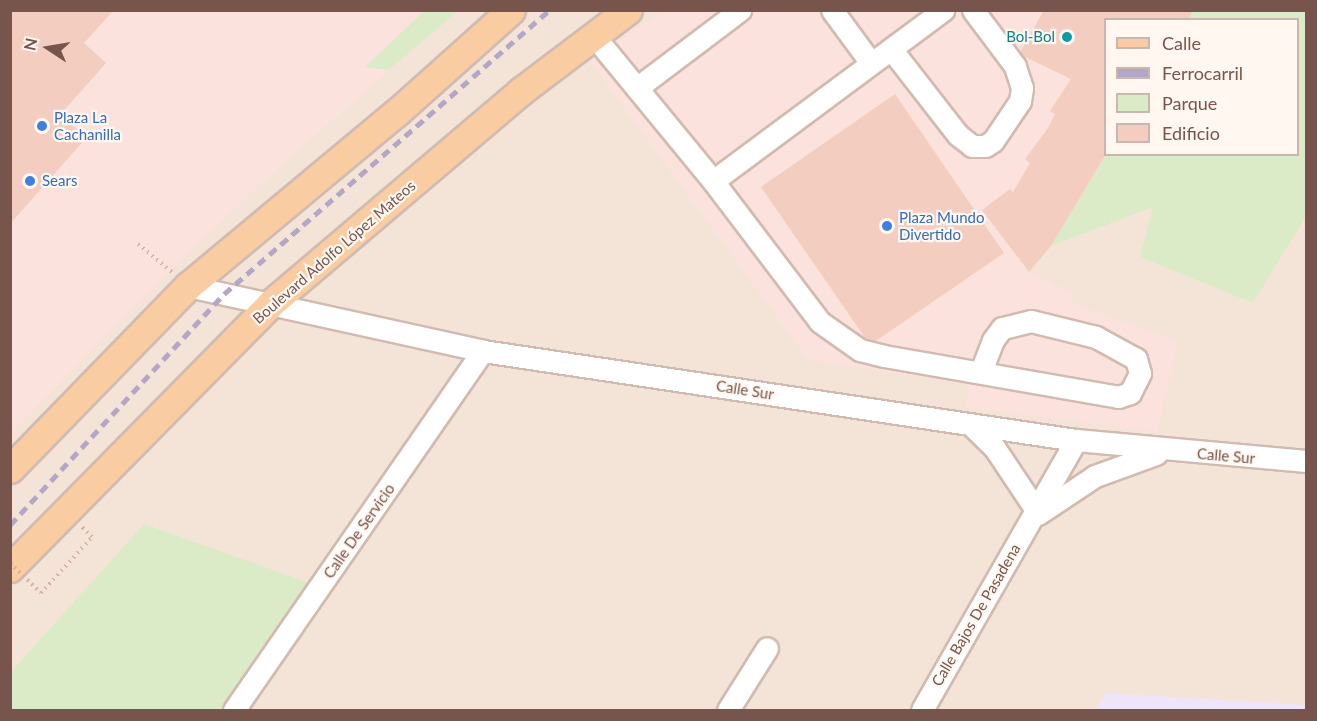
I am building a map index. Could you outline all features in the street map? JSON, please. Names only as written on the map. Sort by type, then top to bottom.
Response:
[{"type":"main road","points":[[10,469],[188,286],[396,113],[511,10]]},
{"type":"main road","name":"Boulevard Adolfo López Mateos","points":[[10,568],[270,304],[521,91],[628,10]]},
{"type":"street","points":[[638,87],[740,10]]},
{"type":"street","points":[[832,10],[871,63]]},
{"type":"street","points":[[713,181],[943,10]]},
{"type":"street","points":[[891,49],[958,135],[972,146],[986,146],[993,141],[1020,101],[1022,88],[1015,66],[973,10]]},
{"type":"street","points":[[594,36],[713,181],[820,322],[840,338],[884,356],[1118,396],[1130,393],[1140,373],[1136,359],[1096,337],[1031,321],[1002,328],[993,340],[981,372]]},
{"type":"street","name":"Calle Sur","points":[[188,286],[483,351],[1076,440],[1165,451],[1306,461]]},
{"type":"street","name":"Calle De Servicio","points":[[234,711],[483,351]]},
{"type":"street","points":[[970,424],[994,447],[1033,515]]},
{"type":"street","name":"Calle Bajos De Pasadena","points":[[922,711],[1076,440]]},
{"type":"street","name":"Calle Bajos De Pasadena","points":[[1033,515],[1095,476],[1165,451]]},
{"type":"street","points":[[728,711],[767,648]]},
{"type":"path","points":[[138,244],[188,286]]},
{"type":"path","points":[[10,563],[42,593],[92,537]]},
{"type":"shaded area","points":[[11,11],[1306,11],[1306,710],[11,710]]},
{"type":"shaded area","points":[[11,11],[458,11],[285,161],[161,279],[11,433]]},
{"type":"shaded area","name":"Plaza Mundo Divertido","points":[[663,11],[1193,11],[1189,18],[1104,18],[1105,156],[1051,246],[1029,272],[1074,293],[1072,303],[1178,341],[1157,432],[966,407],[968,384],[808,360],[590,61]]},
{"type":"shaded area","points":[[1106,693],[1306,705],[1306,710],[1095,710]]},
{"type":"green space","points":[[425,10],[458,11],[389,70],[365,67]]},
{"type":"green space","points":[[1193,11],[1306,11],[1306,216],[1253,303],[1140,257],[1153,207],[1051,246],[1105,156],[1299,156],[1299,18],[1189,18]]},
{"type":"green space","points":[[144,524],[312,584],[226,710],[11,710],[11,672]]},
{"type":"building","name":"Plaza La Cachanilla","points":[[10,10],[114,10],[84,43],[106,63],[60,115],[87,137],[10,224]]},
{"type":"building","points":[[1044,10],[1193,10],[1189,18],[1104,18],[1105,156],[1051,246],[1029,272],[982,210],[1010,189],[1013,192],[1030,163],[1025,159],[1048,128],[1055,114],[1050,111],[1071,79],[1019,54]]},
{"type":"building","points":[[895,94],[1004,253],[870,345],[761,187]]},
{"type":"railway","points":[[10,525],[224,294],[550,10]]},
{"type":"place","name":"Bol-Bol","points":[[1067,37]]},
{"type":"place","name":"Plaza La Cachanilla","points":[[42,126]]},
{"type":"place","name":"Sears","points":[[30,181]]},
{"type":"place","name":"Plaza Mundo Divertido","points":[[887,226]]}]
